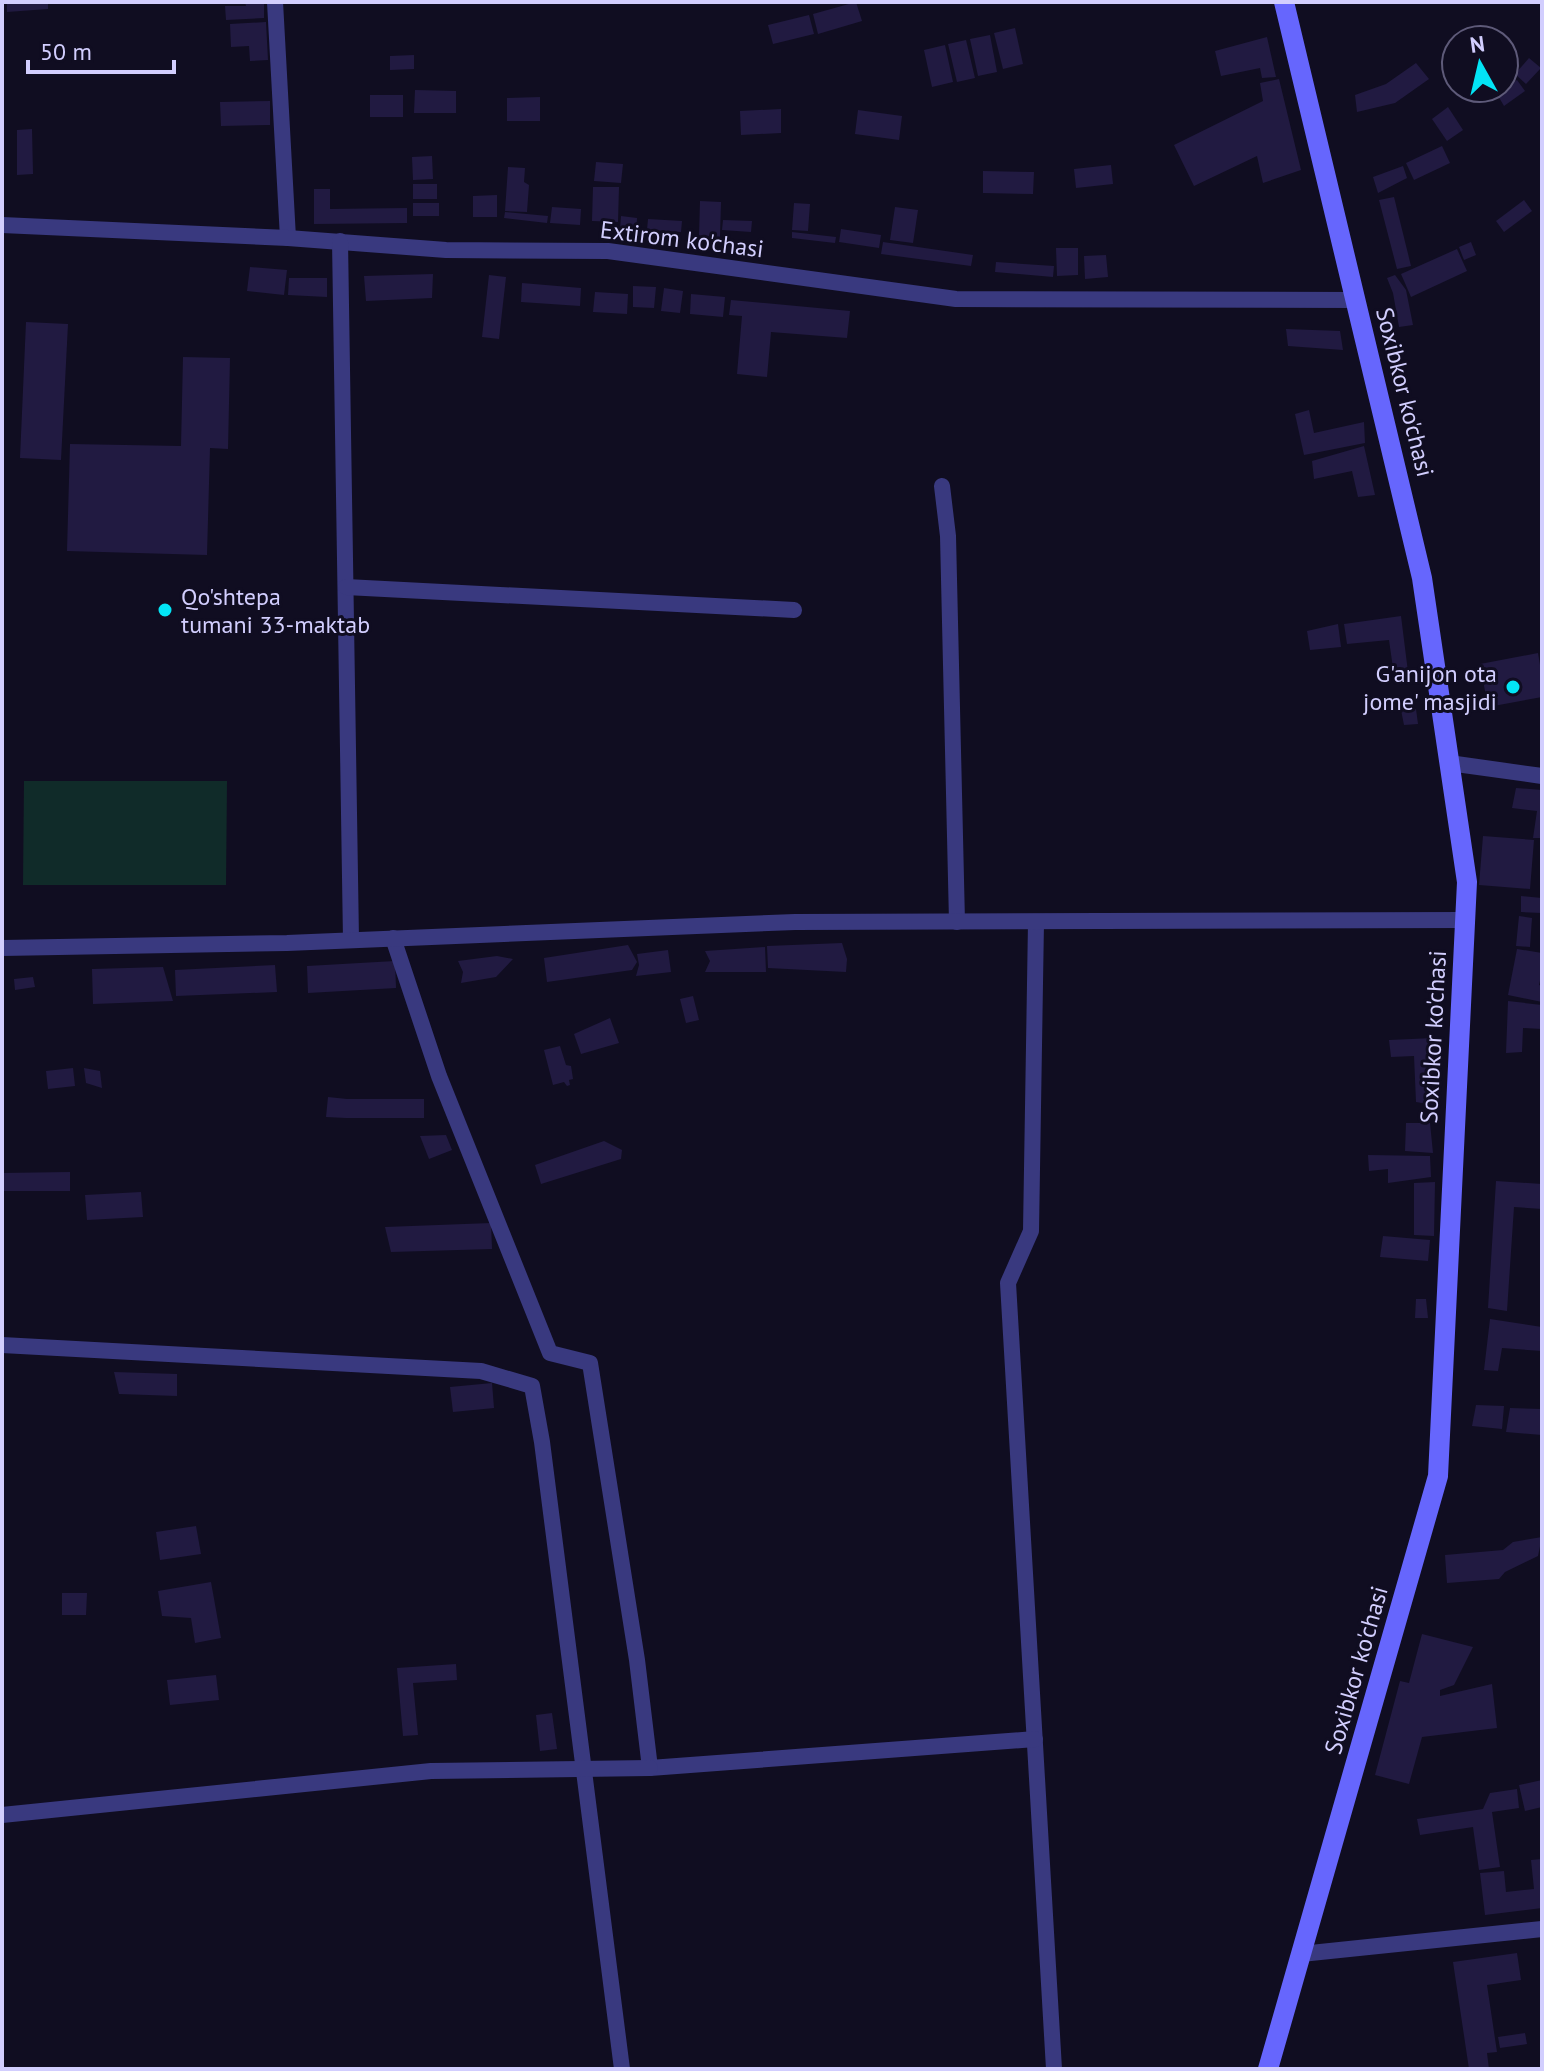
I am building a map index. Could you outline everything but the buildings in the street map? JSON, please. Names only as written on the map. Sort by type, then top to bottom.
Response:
[{"type":"main road","name":"Soxibkor ko'chasi","points":[[1268,2069],[1438,1476],[1467,882],[1422,578],[1284,2]]},
{"type":"street","points":[[275,2],[288,238]]},
{"type":"street","name":"Extirom ko'chasi","points":[[2,225],[288,238],[446,250],[608,251],[956,299],[1356,300]]},
{"type":"street","points":[[340,241],[351,940]]},
{"type":"street","points":[[942,486],[948,536],[957,922]]},
{"type":"street","points":[[346,587],[794,610]]},
{"type":"street","points":[[1449,763],[1542,776]]},
{"type":"street","points":[[2,948],[351,940],[795,922],[1465,920]]},
{"type":"street","points":[[1036,922],[1031,1231],[1008,1283],[1054,2069]]},
{"type":"street","points":[[393,938],[439,1076],[550,1353],[590,1363],[637,1660],[650,1768]]},
{"type":"street","points":[[2,1345],[481,1371],[532,1386],[542,1442],[622,2069]]},
{"type":"street","points":[[2,1815],[431,1771],[650,1768],[1035,1739]]},
{"type":"street","points":[[1301,1954],[1542,1929]]},
{"type":"green space","points":[[24,781],[227,781],[226,885],[23,885]]},
{"type":"place","name":"Qo'shtepa tumani 33-maktab","points":[[165,610]]},
{"type":"place","name":"G'anijon ota jome' masjidi","points":[[1513,687]]}]
